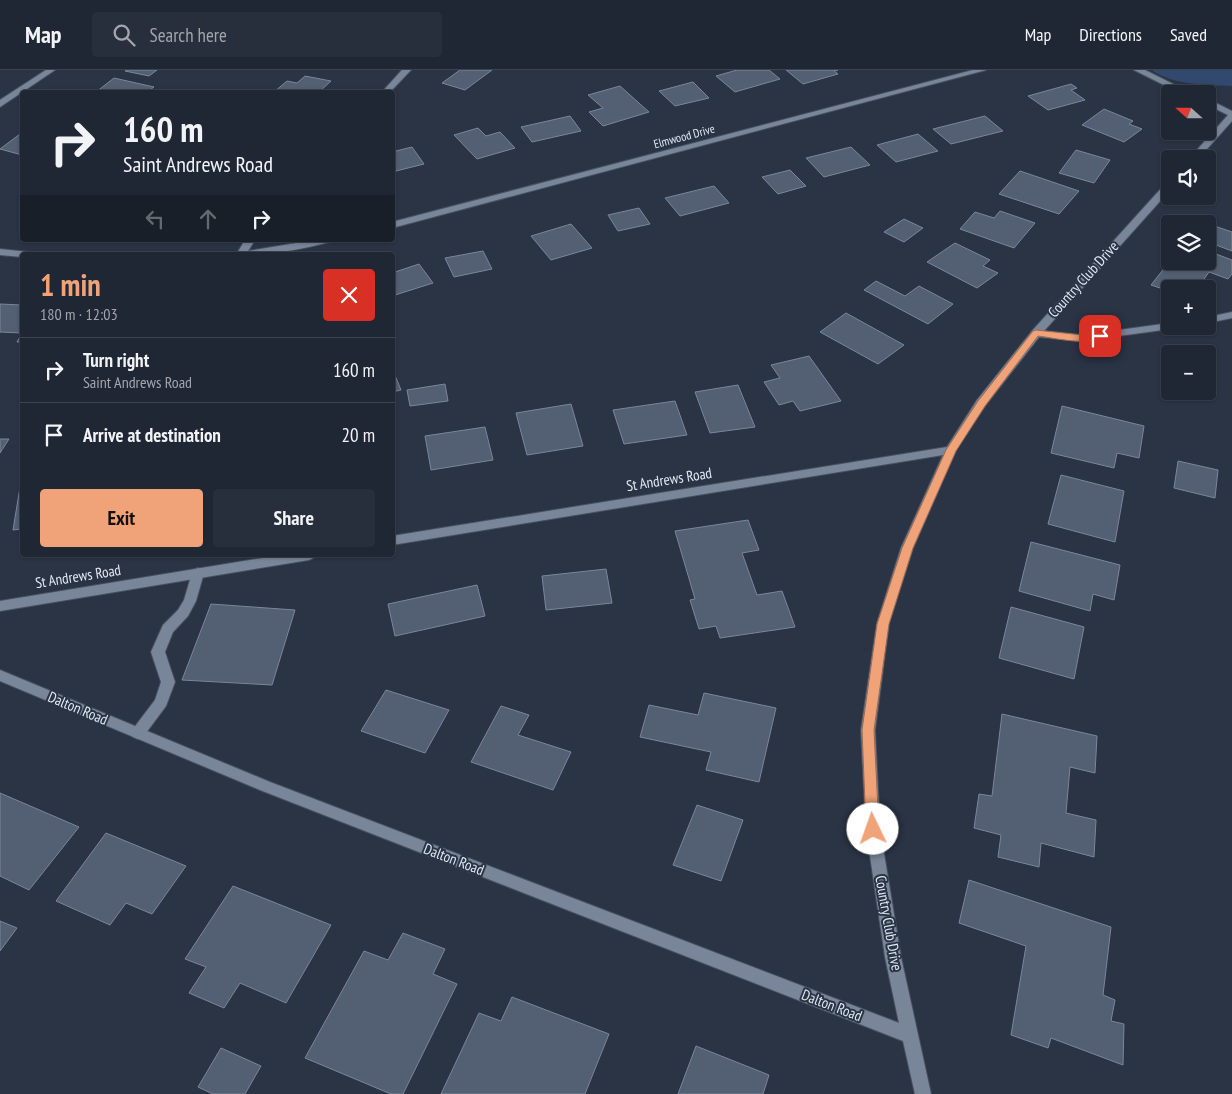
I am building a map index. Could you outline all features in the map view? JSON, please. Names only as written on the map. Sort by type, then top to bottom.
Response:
[{"type":"street","points":[[21,90],[51,70]]},
{"type":"street","points":[[388,90],[407,70]]},
{"type":"street","name":"Elmwood Drive","points":[[395,224],[982,70]]},
{"type":"street","points":[[1138,70],[1170,85]]},
{"type":"street","points":[[0,104],[20,91]]},
{"type":"street","points":[[1201,150],[1232,115],[1216,106]]},
{"type":"street","name":"Country Club Drive","points":[[923,1094],[893,957],[873,829],[868,730],[883,624],[908,548],[951,450],[981,403],[1036,333],[1161,194]]},
{"type":"street","points":[[262,252],[318,242]]},
{"type":"street","points":[[0,252],[20,254]]},
{"type":"street","points":[[1216,319],[1232,316]]},
{"type":"street","points":[[1036,333],[1082,338],[1161,327]]},
{"type":"street","name":"St Andrews Road","points":[[395,541],[951,450]]},
{"type":"street","name":"St Andrews Road","points":[[0,606],[297,557]]},
{"type":"street","points":[[138,733],[161,702],[168,682],[158,652],[168,629],[183,613],[190,601],[198,573]]},
{"type":"street","name":"Dalton Road","points":[[0,675],[265,786],[911,1036]]},
{"type":"shaded area","points":[[1152,70],[1232,70],[1232,86],[1170,79]]},
{"type":"building","points":[[157,70],[149,76],[125,71]]},
{"type":"building","points":[[460,70],[492,70],[465,90],[442,83]]},
{"type":"building","points":[[737,70],[769,70],[780,79],[735,92],[716,76]]},
{"type":"building","points":[[786,70],[838,70],[834,71],[838,74],[803,84]]},
{"type":"building","points":[[305,76],[331,81],[321,90],[276,90],[287,81],[297,83]]},
{"type":"building","points":[[114,78],[154,87],[150,90],[99,90]]},
{"type":"building","points":[[693,82],[709,98],[675,106],[659,91]]},
{"type":"building","points":[[1071,84],[1077,88],[1071,90],[1085,100],[1048,110],[1028,96]]},
{"type":"building","points":[[620,86],[649,112],[603,126],[589,112],[603,108],[588,95]]},
{"type":"building","points":[[1104,109],[1133,121],[1129,124],[1142,129],[1124,142],[1082,125]]},
{"type":"building","points":[[570,116],[581,131],[532,142],[521,127]]},
{"type":"building","points":[[985,116],[1003,131],[951,144],[933,129]]},
{"type":"building","points":[[478,128],[486,136],[500,132],[515,148],[477,159],[454,135]]},
{"type":"building","points":[[20,134],[20,154],[0,149]]},
{"type":"building","points":[[918,134],[938,151],[896,162],[877,145]]},
{"type":"building","points":[[412,147],[424,164],[395,171],[395,151]]},
{"type":"building","points":[[851,147],[870,165],[824,177],[806,158]]},
{"type":"building","points":[[1076,150],[1110,160],[1094,183],[1059,173]]},
{"type":"building","points":[[790,170],[806,186],[778,194],[762,177]]},
{"type":"building","points":[[1020,171],[1079,191],[1059,214],[999,194]]},
{"type":"building","points":[[714,186],[729,203],[680,216],[665,198]]},
{"type":"building","points":[[639,208],[650,224],[618,231],[608,215]]},
{"type":"building","points":[[1000,211],[1035,223],[1014,248],[960,229],[975,212],[994,218]]},
{"type":"building","points":[[904,219],[923,228],[904,242],[884,232]]},
{"type":"building","points":[[571,224],[592,248],[551,260],[531,236]]},
{"type":"building","points":[[1216,226],[1232,232],[1232,251],[1216,245]]},
{"type":"building","points":[[955,243],[990,260],[983,266],[998,273],[977,288],[927,262]]},
{"type":"building","points":[[483,251],[492,269],[454,277],[445,258]]},
{"type":"building","points":[[1216,254],[1232,260],[1232,274],[1228,279],[1209,272],[1203,280],[1161,280],[1161,288],[1151,285],[1163,270],[1216,270]]},
{"type":"building","points":[[419,264],[433,283],[395,295],[395,272]]},
{"type":"building","points":[[876,281],[905,296],[919,286],[953,304],[928,324],[864,290]]},
{"type":"building","points":[[0,304],[20,305],[20,333],[0,332]]},
{"type":"building","points":[[846,313],[904,345],[878,364],[820,332]]},
{"type":"building","points":[[809,356],[841,401],[800,411],[793,401],[779,405],[764,382],[780,378],[771,365]]},
{"type":"building","points":[[395,375],[401,390],[395,391]]},
{"type":"building","points":[[445,384],[448,401],[410,406],[407,390]]},
{"type":"building","points":[[738,385],[755,427],[710,433],[695,392]]},
{"type":"building","points":[[675,401],[687,435],[624,444],[613,410]]},
{"type":"building","points":[[571,404],[583,446],[527,455],[516,413]]},
{"type":"building","points":[[1062,406],[1144,426],[1139,458],[1117,453],[1114,468],[1051,453]]},
{"type":"building","points":[[485,427],[493,460],[431,470],[425,436]]},
{"type":"building","points":[[0,439],[9,439],[0,453]]},
{"type":"building","points":[[1178,461],[1218,470],[1215,498],[1174,488]]},
{"type":"building","points":[[1061,475],[1124,491],[1115,542],[1048,524]]},
{"type":"building","points":[[20,487],[20,529],[13,530]]},
{"type":"building","points":[[748,520],[759,550],[742,553],[757,595],[782,591],[795,627],[720,638],[716,626],[699,629],[690,600],[695,599],[675,531]]},
{"type":"building","points":[[1031,542],[1120,565],[1114,600],[1093,594],[1090,611],[1019,591]]},
{"type":"building","points":[[606,569],[612,603],[546,610],[542,576]]},
{"type":"building","points":[[477,585],[485,616],[395,636],[388,604]]},
{"type":"building","points":[[211,604],[295,610],[272,685],[182,680]]},
{"type":"building","points":[[1011,607],[1084,627],[1074,679],[999,658]]},
{"type":"building","points":[[386,690],[449,710],[425,753],[361,731]]},
{"type":"building","points":[[704,693],[776,708],[759,782],[706,770],[711,752],[640,737],[649,705],[698,715]]},
{"type":"building","points":[[501,706],[529,715],[518,735],[571,752],[553,790],[471,762]]},
{"type":"building","points":[[1002,714],[1097,736],[1095,773],[1070,767],[1066,813],[1096,820],[1094,857],[1041,843],[1039,867],[998,857],[1001,835],[974,828],[979,794],[992,796]]},
{"type":"building","points":[[0,793],[79,827],[29,890],[0,876]]},
{"type":"building","points":[[697,805],[743,820],[721,881],[673,865]]},
{"type":"building","points":[[106,833],[186,866],[152,914],[126,903],[110,925],[56,901]]},
{"type":"building","points":[[969,880],[1111,927],[1103,995],[1115,1000],[1111,1021],[1124,1024],[1123,1065],[1051,1038],[1048,1048],[1011,1035],[1026,946],[959,923]]},
{"type":"building","points":[[233,886],[331,925],[286,1003],[240,983],[224,1008],[189,993],[206,967],[185,959]]},
{"type":"building","points":[[0,921],[17,928],[0,951]]},
{"type":"building","points":[[403,933],[445,949],[433,974],[457,984],[403,1094],[391,1094],[305,1058],[364,951],[388,960]]},
{"type":"building","points":[[512,997],[609,1034],[585,1094],[441,1094],[479,1013],[501,1021]]},
{"type":"building","points":[[696,1046],[769,1075],[763,1094],[678,1094]]},
{"type":"building","points":[[221,1048],[261,1066],[245,1094],[213,1094],[198,1087]]},
{"type":"route","points":[[873,829],[868,730],[883,624],[908,548],[951,450],[981,403],[1036,333],[1082,338],[1100,336]]}]
